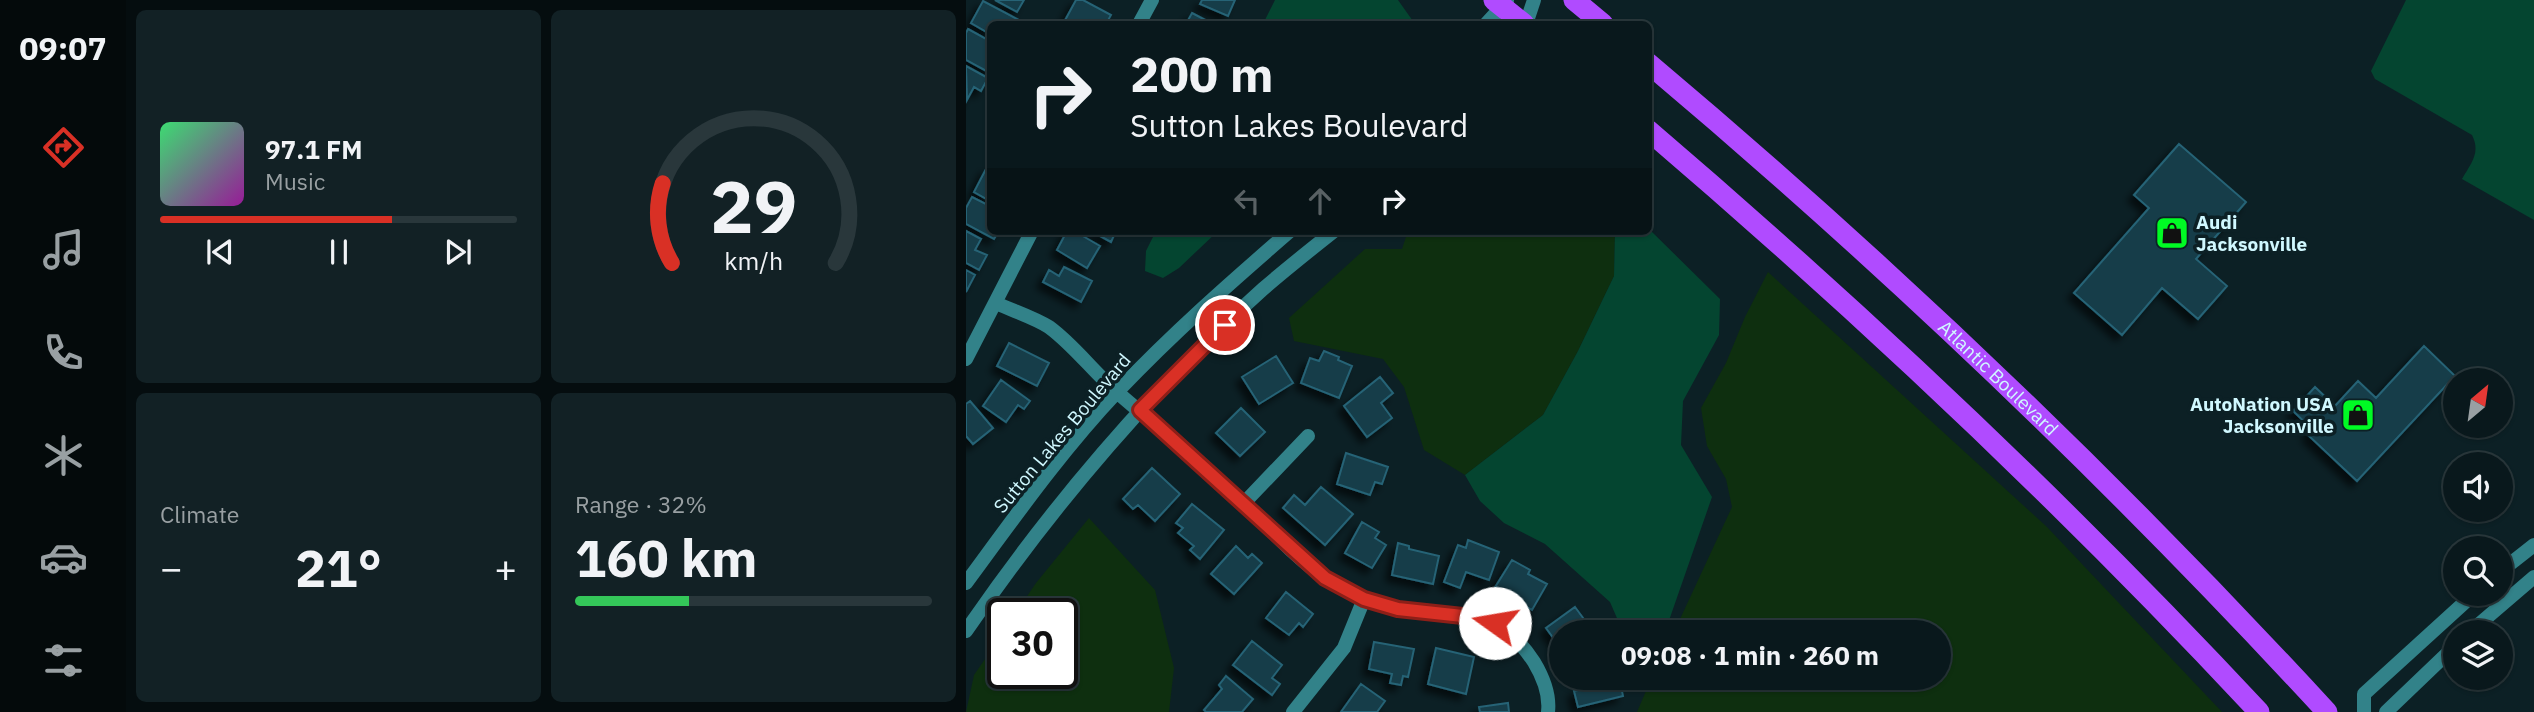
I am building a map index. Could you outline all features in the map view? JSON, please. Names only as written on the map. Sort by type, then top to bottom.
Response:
[{"type":"highway","points":[[1574,0],[1599,21]]},
{"type":"highway","points":[[1501,2],[1522,21]]},
{"type":"highway","name":"Atlantic Boulevard","points":[[1652,65],[1846,235],[2063,439],[2166,541],[2327,712]]},
{"type":"highway","points":[[1652,133],[1812,273],[1952,404],[2124,572],[2259,712]]},
{"type":"street","points":[[1141,21],[1152,0]]},
{"type":"street","points":[[1526,21],[1534,0]]},
{"type":"street","points":[[1488,21],[1501,2]]},
{"type":"street","points":[[966,359],[1030,235]]},
{"type":"street","name":"Sutton Lakes Boulevard","points":[[966,583],[1030,496],[1117,392],[1286,235]]},
{"type":"street","points":[[966,631],[1004,575],[1043,525],[1088,468],[1140,410],[1264,288],[1324,235]]},
{"type":"street","points":[[996,303],[1046,326],[1325,578],[1364,599],[1398,609],[1472,617],[1495,623],[1510,631],[1522,643],[1538,668],[1549,703],[1548,712]]},
{"type":"street","points":[[1244,503],[1308,436]]},
{"type":"street","points":[[2513,562],[2534,545]]},
{"type":"street","points":[[2484,620],[2530,580],[2513,571]]},
{"type":"street","points":[[1293,712],[1344,648],[1364,599]]},
{"type":"street","points":[[2364,712],[2364,694],[2461,606]]},
{"type":"street","points":[[2386,712],[2443,657]]},
{"type":"shaded area","points":[[1275,0],[1398,0],[1413,21],[1264,21]]},
{"type":"shaded area","points":[[2406,0],[2534,0],[2534,220],[2462,179],[2475,153],[2472,135],[2375,79],[2371,71]]},
{"type":"shaded area","points":[[1652,232],[1720,299],[1719,335],[1683,401],[1681,445],[1712,497],[1669,620],[1618,620],[1610,602],[1545,544],[1504,523],[1480,501],[1465,475],[1543,415],[1614,276],[1615,235],[1652,235]]},
{"type":"shaded area","points":[[1154,235],[1214,235],[1179,268],[1163,278],[1145,271],[1146,251]]},
{"type":"shaded area","points":[[1407,235],[1615,235],[1614,276],[1543,415],[1465,475],[1424,450],[1404,387],[1383,359],[1294,341],[1289,318],[1365,249],[1402,249]]},
{"type":"shaded area","points":[[1768,272],[2047,527],[2222,712],[1637,712],[1646,690],[1951,690],[1951,620],[1680,620],[1732,507],[1726,479],[1707,446],[1701,408],[1726,363]]},
{"type":"shaded area","points":[[1089,518],[1155,590],[1174,668],[1169,712],[966,712],[974,675],[987,656],[987,689],[1078,689],[1078,598],[1026,598]]},
{"type":"building","points":[[995,0],[1024,0],[1017,12]]},
{"type":"building","points":[[1076,0],[1083,0],[1111,15],[1108,21],[1065,21]]},
{"type":"building","points":[[1202,0],[1235,0],[1228,16],[1200,4]]},
{"type":"building","points":[[983,1],[1021,21],[987,21],[987,32],[971,23]]},
{"type":"building","points":[[1192,13],[1207,21],[1188,21]]},
{"type":"building","points":[[968,29],[987,39],[987,71],[966,60]]},
{"type":"building","points":[[966,66],[987,77],[981,91],[974,87],[967,100]]},
{"type":"building","name":"Audi Jacksonville","points":[[2179,144],[2246,202],[2196,259],[2227,286],[2198,319],[2162,288],[2122,335],[2074,293],[2149,208],[2134,195]]},
{"type":"building","points":[[987,167],[987,199],[974,192]]},
{"type":"building","points":[[972,197],[987,204],[987,235],[996,235],[994,239],[966,224],[966,208]]},
{"type":"building","points":[[966,231],[981,239],[975,250],[987,255],[979,270],[966,263]]},
{"type":"building","points":[[1065,235],[1081,235],[1100,246],[1087,268],[1057,250]]},
{"type":"building","points":[[1098,235],[1114,235],[1111,242]]},
{"type":"building","points":[[1064,267],[1092,281],[1081,302],[1043,282],[1049,270],[1059,276]]},
{"type":"building","points":[[966,270],[975,275],[966,292]]},
{"type":"building","points":[[1009,343],[1049,363],[1037,386],[997,366]]},
{"type":"building","name":"AutoNation USA Jacksonville","points":[[2424,346],[2447,368],[2443,368],[2443,389],[2357,481],[2308,435],[2313,430],[2293,411],[2315,387],[2335,406],[2358,381],[2376,398]]},
{"type":"building","points":[[1324,351],[1352,366],[1339,398],[1301,383],[1310,358],[1319,361]]},
{"type":"building","points":[[1276,356],[1293,383],[1259,404],[1242,377]]},
{"type":"building","points":[[1380,377],[1393,393],[1381,403],[1392,418],[1367,437],[1344,406]]},
{"type":"building","points":[[1001,380],[1030,401],[1024,409],[1018,405],[1006,422],[983,406]]},
{"type":"building","points":[[970,401],[993,428],[973,444],[966,436],[966,404]]},
{"type":"building","points":[[1241,408],[1265,432],[1240,456],[1216,433]]},
{"type":"building","points":[[1346,453],[1388,467],[1382,484],[1375,482],[1370,495],[1337,484]]},
{"type":"building","points":[[1152,468],[1180,494],[1155,521],[1138,505],[1133,509],[1123,499]]},
{"type":"building","points":[[1321,487],[1353,514],[1325,545],[1283,508],[1294,495],[1305,505]]},
{"type":"building","points":[[1192,504],[1224,530],[1200,559],[1190,550],[1194,546],[1178,533],[1183,528],[1176,523]]},
{"type":"building","points":[[1362,522],[1379,532],[1375,538],[1386,545],[1372,568],[1345,553]]},
{"type":"building","points":[[1468,540],[1499,552],[1489,580],[1466,572],[1460,588],[1444,582],[1458,545],[1466,548]]},
{"type":"building","points":[[1398,543],[1409,546],[1409,549],[1439,556],[1433,584],[1392,575]]},
{"type":"building","points":[[1236,546],[1248,558],[1252,554],[1262,563],[1234,594],[1211,574]]},
{"type":"building","points":[[1512,560],[1530,570],[1528,574],[1547,584],[1532,610],[1494,589]]},
{"type":"building","points":[[1286,592],[1313,614],[1303,627],[1299,623],[1289,635],[1266,618]]},
{"type":"building","points":[[1575,607],[1585,620],[1557,620]]},
{"type":"building","points":[[1252,641],[1282,665],[1272,678],[1280,684],[1272,695],[1233,665]]},
{"type":"building","points":[[1374,642],[1414,649],[1408,677],[1403,676],[1401,685],[1390,683],[1392,674],[1369,669]]},
{"type":"building","points":[[1436,648],[1474,657],[1466,694],[1428,684]]},
{"type":"building","points":[[1226,676],[1253,699],[1242,712],[1206,712],[1204,710],[1222,689],[1219,685]]},
{"type":"building","points":[[1361,684],[1385,701],[1377,712],[1341,712]]},
{"type":"building","points":[[1622,690],[1623,696],[1578,707],[1574,691]]},
{"type":"building","points":[[1508,703],[1509,712],[1480,712],[1479,707]]},
{"type":"place","name":"Audi Jacksonville","points":[[2172,233]]},
{"type":"place","name":"AutoNation USA Jacksonville","points":[[2358,415]]},
{"type":"route","points":[[1225,325],[1140,410],[1325,578],[1364,599],[1398,609],[1472,617],[1495,623]]}]
